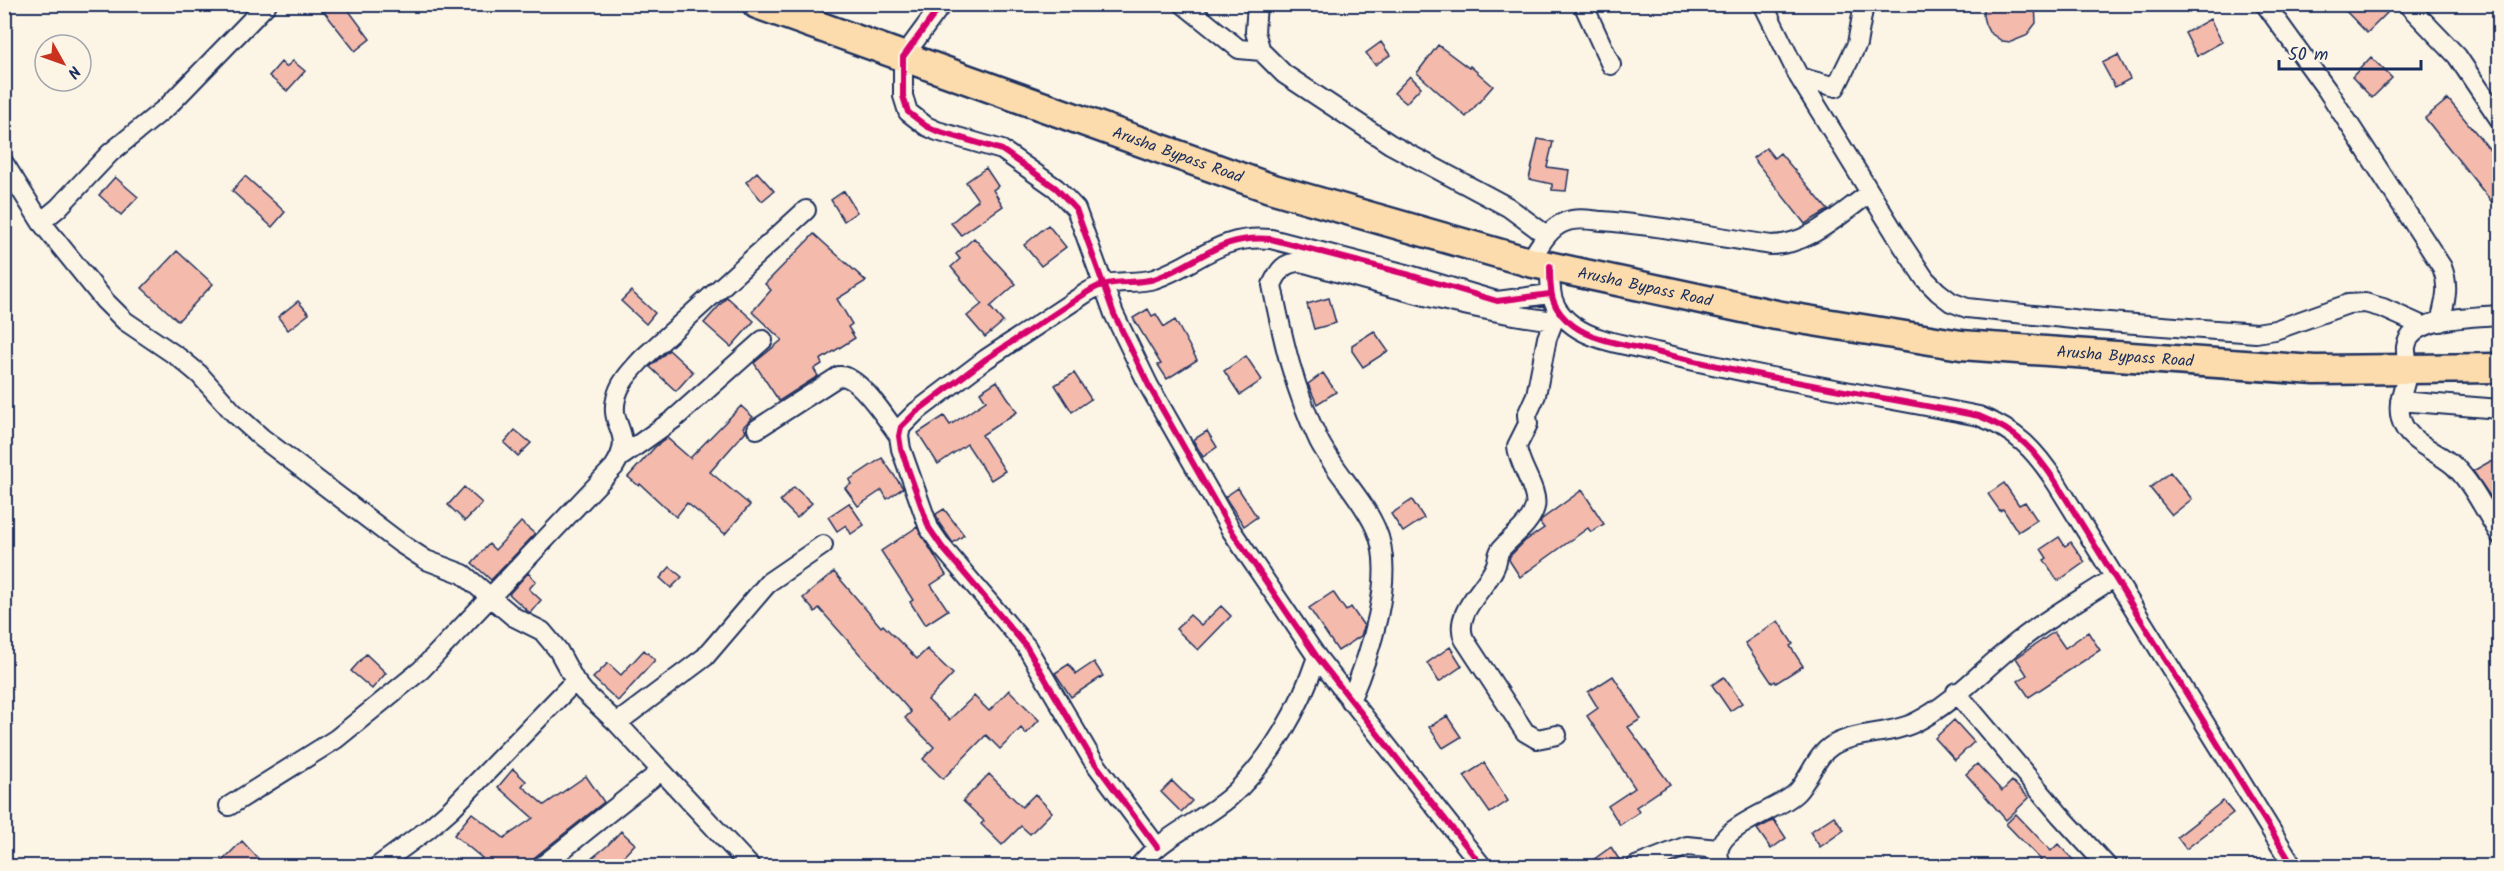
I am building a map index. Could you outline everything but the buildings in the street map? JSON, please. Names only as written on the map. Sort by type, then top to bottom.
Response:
[{"type":"main road","name":"Arusha Bypass Road","points":[[758,4],[1270,188],[1548,291],[1776,315],[1961,345],[2315,370],[2499,368]]},
{"type":"street","points":[[41,222],[58,208],[110,153],[168,106],[267,4]]},
{"type":"street","points":[[942,4],[903,57],[903,96],[908,112],[926,126],[937,131],[1002,150],[1068,198],[1076,209],[1082,224],[1102,285],[1149,386],[1231,530],[1317,657],[1482,867]]},
{"type":"street","points":[[1183,4],[1239,48],[1260,51]]},
{"type":"street","points":[[1257,4],[1255,32],[1260,51],[1284,74],[1390,144],[1508,207],[1546,235]]},
{"type":"street","points":[[1583,4],[1611,64]]},
{"type":"street","points":[[1763,4],[1799,77],[1870,193],[1925,279],[1951,302],[1967,308],[2082,320],[2256,333],[2275,330],[2348,304],[2365,303],[2432,324]]},
{"type":"street","points":[[1799,77],[1836,87],[1857,44],[1864,4]]},
{"type":"street","points":[[2265,4],[2327,90],[2442,267],[2447,280],[2448,292],[2432,324]]},
{"type":"street","points":[[2407,4],[2457,56],[2499,120]]},
{"type":"street","points":[[4,164],[41,222],[105,301],[125,321],[199,374],[233,412],[262,438],[406,548],[426,560],[463,574],[514,617],[542,631],[551,640],[575,681],[617,723],[750,867]]},
{"type":"street","points":[[1546,235],[1567,221],[1584,219],[1622,222],[1771,245],[1786,245],[1804,239],[1870,193]]},
{"type":"street","points":[[622,456],[624,446],[615,412],[615,400],[628,374],[806,210]]},
{"type":"street","points":[[1546,235],[1547,338],[1536,396],[1527,415],[1528,424],[1516,446],[1535,498],[1534,510],[1513,539],[1498,553],[1496,566],[1463,617],[1460,628],[1464,639],[1525,732],[1537,739],[1557,735]]},
{"type":"street","points":[[899,436],[906,421],[986,359],[1030,328],[1102,285],[1138,282],[1154,278],[1180,268],[1216,247],[1251,237],[1271,239],[1410,275],[1497,301],[1548,291]]},
{"type":"street","points":[[1350,701],[1373,641],[1381,590],[1382,552],[1377,531],[1363,505],[1320,443],[1300,394],[1287,358],[1272,285],[1277,274],[1291,262],[1301,262],[1425,297],[1509,315],[1548,291]]},
{"type":"street","points":[[1548,291],[1574,327],[1597,337],[1703,363],[1979,416],[2000,424],[2016,434],[2045,465],[2293,867]]},
{"type":"street","points":[[2499,315],[2432,324],[2410,337],[2406,346],[2408,369],[2400,401],[2401,419],[2407,431],[2455,467],[2499,535]]},
{"type":"street","points":[[229,806],[336,739],[399,690],[439,653],[606,476],[622,456],[675,419],[763,340]]},
{"type":"street","points":[[757,429],[839,376],[845,375],[857,382],[899,436],[901,449],[929,528],[942,547],[1026,646],[1092,759],[1157,847]]},
{"type":"street","points":[[2400,401],[2499,409]]},
{"type":"street","points":[[617,723],[705,657],[769,582],[823,545]]},
{"type":"street","points":[[1722,867],[1717,858],[1718,849],[1730,831],[1786,801],[1797,791],[1821,757],[1832,746],[1917,722],[2021,639],[2115,577]]},
{"type":"street","points":[[1139,867],[1157,847],[1231,796],[1256,769],[1280,736],[1309,682],[1317,657]]},
{"type":"street","points":[[378,867],[428,830],[451,809],[575,681]]},
{"type":"street","points":[[1956,692],[2060,816],[2107,867]]},
{"type":"street","points":[[542,867],[661,771]]},
{"type":"street","points":[[1636,867],[1687,846],[1718,849]]},
{"type":"cycle path","points":[[942,4],[903,57],[903,96],[908,112],[926,126],[937,131],[1002,150],[1056,188],[1076,209],[1114,314],[1149,386],[1231,530],[1317,657],[1482,866]]},
{"type":"cycle path","points":[[1157,847],[1092,759],[1026,646],[942,547],[929,528],[901,449],[899,436],[901,427],[916,412],[986,359],[1092,289],[1109,284],[1154,279],[1237,241],[1271,239],[1410,275],[1497,301],[1550,294]]},
{"type":"cycle path","points":[[1550,266],[1551,292],[1556,307],[1566,320],[1592,336],[1736,370],[1979,416],[2015,435],[2033,451],[2057,484],[2293,866]]}]
